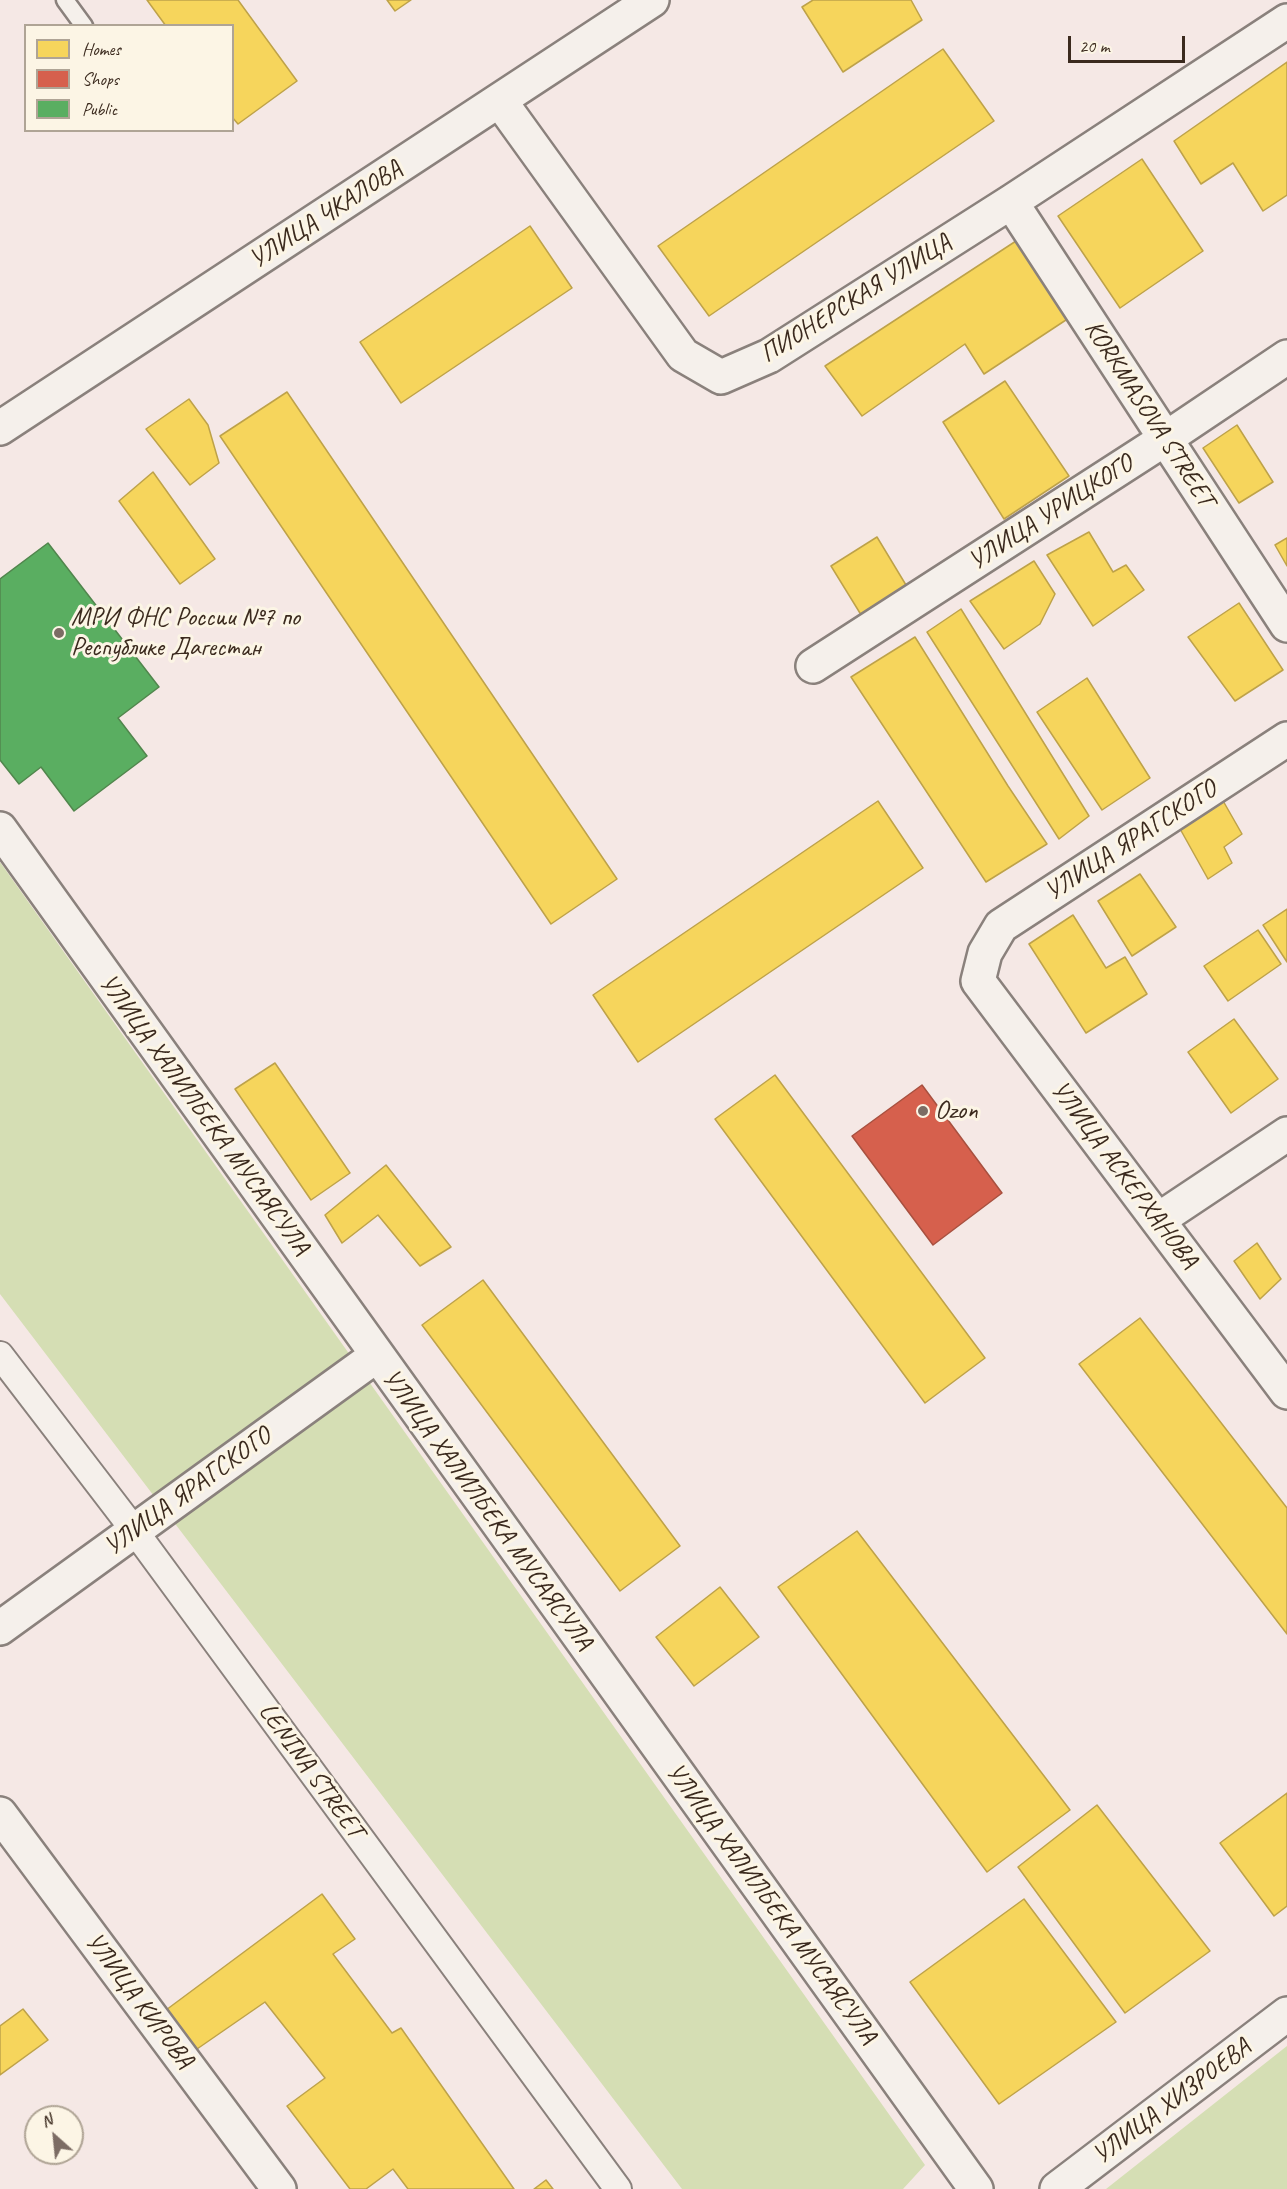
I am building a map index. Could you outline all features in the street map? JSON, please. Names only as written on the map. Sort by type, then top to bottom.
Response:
[{"type":"street","name":"УЛИЦА ЧКАЛОВА","points":[[0,428],[651,0]]},
{"type":"street","name":"ПИОНЕРСКАЯ УЛИЦА","points":[[500,101],[682,355],[721,377],[770,356],[1011,202],[1287,21]]},
{"type":"street","name":"KORKMASOVA STREET","points":[[1011,202],[1287,625]]},
{"type":"street","name":"УЛИЦА УРИЦКОГО","points":[[813,666],[1165,439],[1287,357]]},
{"type":"street","name":"УЛИЦА ЯРАГСКОГО","points":[[984,953],[1001,926],[1287,739]]},
{"type":"street","name":"УЛИЦА ХАЛИЛБЕКА МУСАЯСУЛА","points":[[0,829],[976,2189]]},
{"type":"street","name":"УЛИЦА АСКЕРХАНОВА","points":[[984,953],[978,981],[1287,1392]]},
{"type":"street","points":[[1158,1220],[1287,1134]]},
{"type":"street","name":"LENINA STREET","points":[[0,1355],[134,1530],[618,2189]]},
{"type":"street","name":"УЛИЦА ЯРАГСКОГО","points":[[0,1628],[376,1356]]},
{"type":"street","name":"УЛИЦА КИРОВА","points":[[0,1814],[279,2189]]},
{"type":"street","name":"УЛИЦА ХИЗРОЕВА","points":[[1057,2189],[1287,2014]]},
{"type":"lane","points":[[65,0],[83,24]]},
{"type":"green space","points":[[0,862],[925,2165],[903,2189],[682,2189],[0,1294]]},
{"type":"green space","points":[[1287,2046],[1287,2189],[1106,2189]]},
{"type":"building: Homes","points":[[147,0],[238,0],[297,81],[238,124],[234,119],[234,24],[165,24]]},
{"type":"building: Homes","points":[[387,0],[411,0],[395,11]]},
{"type":"building: Homes","points":[[813,0],[911,0],[922,20],[843,72],[802,7]]},
{"type":"building: Homes","points":[[943,49],[994,121],[709,316],[658,246]]},
{"type":"building: Homes","points":[[1287,62],[1287,195],[1263,211],[1233,163],[1201,184],[1174,141]]},
{"type":"building: Homes","points":[[1142,159],[1203,251],[1120,308],[1058,216]]},
{"type":"building: Homes","points":[[530,226],[572,288],[401,403],[360,342]]},
{"type":"building: Homes","points":[[1016,241],[1069,318],[984,374],[965,344],[862,416],[825,366]]},
{"type":"building: Homes","points":[[1005,381],[1069,476],[1004,519],[943,422]]},
{"type":"building: Homes","points":[[287,392],[617,879],[551,924],[220,436]]},
{"type":"building: Homes","points":[[189,399],[208,425],[219,463],[190,485],[146,429]]},
{"type":"building: Homes","points":[[1237,425],[1273,482],[1239,503],[1203,448]]},
{"type":"building: Homes","points":[[153,472],[215,559],[180,584],[119,501]]},
{"type":"building: Homes","points":[[1089,532],[1113,572],[1126,565],[1144,590],[1093,626],[1047,555]]},
{"type":"building: Homes","points":[[877,537],[909,590],[863,618],[831,566]]},
{"type":"building: Homes","points":[[1287,538],[1287,566],[1275,545]]},
{"type":"building: Homes","points":[[1034,561],[1055,594],[1040,624],[1004,649],[970,601]]},
{"type":"building: Homes","points":[[1239,603],[1283,670],[1235,701],[1188,637]]},
{"type":"building: Homes","points":[[961,609],[1089,816],[1059,839],[927,632]]},
{"type":"building: Homes","points":[[915,637],[1047,844],[986,882],[851,677]]},
{"type":"building: Homes","points":[[1087,678],[1150,778],[1102,810],[1037,712]]},
{"type":"building: Homes","points":[[1222,799],[1242,834],[1224,847],[1232,863],[1208,879],[1179,827]]},
{"type":"building: Homes","points":[[878,801],[923,868],[638,1062],[593,995]]},
{"type":"building: Homes","points":[[1140,874],[1176,927],[1132,956],[1098,901]]},
{"type":"building: Homes","points":[[1287,909],[1287,962],[1263,925]]},
{"type":"building: Homes","points":[[1073,915],[1106,968],[1125,957],[1147,994],[1086,1033],[1029,944]]},
{"type":"building: Homes","points":[[1258,930],[1281,964],[1228,1001],[1204,966]]},
{"type":"building: Homes","points":[[1234,1019],[1278,1079],[1231,1113],[1188,1052]]},
{"type":"building: Homes","points":[[275,1063],[350,1173],[311,1200],[235,1089]]},
{"type":"building: Homes","points":[[775,1075],[985,1358],[925,1403],[715,1119]]},
{"type":"building: Homes","points":[[386,1165],[451,1247],[420,1266],[378,1215],[342,1243],[325,1215]]},
{"type":"building: Homes","points":[[1257,1243],[1281,1279],[1260,1299],[1234,1261]]},
{"type":"building: Homes","points":[[483,1280],[680,1546],[620,1591],[422,1325]]},
{"type":"building: Homes","points":[[1140,1318],[1287,1508],[1287,1634],[1079,1364]]},
{"type":"building: Homes","points":[[857,1531],[1070,1810],[987,1872],[778,1587]]},
{"type":"building: Homes","points":[[720,1587],[759,1637],[694,1686],[656,1637]]},
{"type":"building: Homes","points":[[1287,1793],[1287,1906],[1274,1916],[1220,1843]]},
{"type":"building: Homes","points":[[1097,1805],[1210,1951],[1125,2013],[1018,1867]]},
{"type":"building: Homes","points":[[322,1894],[355,1939],[333,1954],[392,2033],[401,2028],[514,2189],[408,2189],[393,2169],[366,2189],[350,2189],[287,2106],[325,2078],[265,2002],[197,2049],[166,2010]]},
{"type":"building: Homes","points":[[1024,1899],[1116,2022],[999,2104],[910,1982]]},
{"type":"building: Homes","points":[[23,2009],[48,2040],[0,2075],[0,2026]]},
{"type":"building: Homes","points":[[546,2180],[553,2189],[534,2189]]},
{"type":"building: Shops","points":[[922,1085],[1002,1193],[933,1245],[852,1136]]},
{"type":"building: Public","name":"МРИ ФНС России №7 по Республике Дагестан","points":[[48,543],[159,687],[118,718],[147,756],[74,811],[41,767],[19,784],[0,760],[0,579]]},
{"type":"place","name":"МРИ ФНС России №7 по Республике Дагестан","points":[[59,633]]},
{"type":"place","name":"Ozon","points":[[923,1111]]}]
